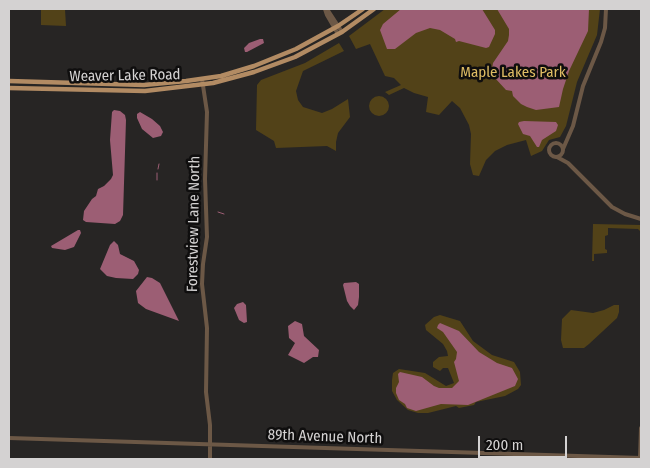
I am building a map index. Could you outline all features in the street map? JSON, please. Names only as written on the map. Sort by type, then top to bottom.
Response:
[{"type":"main road","name":"Weaver Lake Road","points":[[9,81],[144,85],[221,76],[276,58],[304,45],[337,27],[363,9]]},
{"type":"main road","name":"Weaver Lake Road","points":[[9,88],[145,91],[203,85],[237,77],[295,57],[340,33],[374,9]]},
{"type":"street","points":[[326,9],[340,33]]},
{"type":"street","points":[[557,157],[562,151],[573,126],[582,86],[601,42],[605,28],[606,9]]},
{"type":"street","name":"Forestview Lane North","points":[[202,79],[207,112],[205,179],[207,238],[202,286],[207,320],[206,392],[210,425],[210,459]]},
{"type":"street","points":[[567,138],[551,145],[548,151],[552,156],[568,163],[612,207],[641,219]]},
{"type":"street","points":[[557,143],[560,145],[568,163]]},
{"type":"street","points":[[640,458],[641,428]]},
{"type":"street","name":"89th Avenue North","points":[[9,438],[640,458]]},
{"type":"green space","points":[[41,9],[65,9],[66,26],[41,25]]},
{"type":"green space","name":"Maple Lakes Park","points":[[385,9],[600,9],[597,35],[577,82],[566,126],[560,137],[549,140],[542,151],[531,156],[526,140],[507,145],[495,151],[486,160],[479,176],[473,175],[470,164],[471,134],[469,125],[460,108],[452,101],[439,115],[426,112],[428,97],[404,88],[389,95],[385,92],[401,85],[394,78],[385,76],[370,44],[356,49],[349,36]]},
{"type":"green space","points":[[339,43],[344,51],[303,71],[296,91],[298,100],[303,107],[322,113],[348,99],[350,117],[338,133],[336,151],[327,146],[276,148],[274,141],[256,130],[257,85],[261,80],[305,63]]},
{"type":"green space","points":[[379,96],[386,99],[389,106],[386,113],[379,116],[372,113],[369,106],[372,99]]},
{"type":"green space","points":[[593,224],[641,225],[641,232],[638,229],[608,228],[608,235],[605,236],[605,249],[607,253],[594,254],[594,261],[592,261]]},
{"type":"green space","points":[[619,305],[617,318],[589,344],[584,348],[563,348],[561,340],[562,319],[571,310],[593,313]]},
{"type":"green space","points":[[440,315],[460,321],[473,341],[492,355],[514,362],[520,372],[521,385],[518,389],[505,396],[476,402],[474,405],[459,408],[456,406],[428,413],[408,410],[397,400],[392,391],[392,380],[393,373],[399,369],[425,373],[446,386],[454,383],[448,368],[443,368],[440,371],[433,367],[433,362],[439,357],[448,356],[443,344],[426,330],[425,325],[434,317]]},
{"type":"shaded area","points":[[401,9],[482,9],[495,30],[495,34],[489,47],[486,48],[459,41],[456,42],[455,39],[440,30],[430,28],[416,33],[395,49],[387,49],[380,30],[383,24]]},
{"type":"shaded area","points":[[497,9],[589,9],[588,31],[569,71],[559,107],[536,110],[527,107],[521,104],[513,96],[512,91],[506,90],[495,78],[492,69],[493,63],[508,41],[509,35],[509,29]]},
{"type":"shaded area","points":[[263,39],[264,43],[245,52],[244,48],[249,43]]},
{"type":"shaded area","points":[[114,110],[120,111],[125,115],[126,120],[123,215],[120,221],[115,224],[86,222],[83,220],[84,211],[96,196],[98,189],[104,186],[113,175],[110,140],[112,112]]},
{"type":"shaded area","points":[[140,112],[160,126],[163,132],[161,136],[153,138],[142,129],[137,118],[137,114]]},
{"type":"shaded area","points":[[524,121],[556,122],[558,125],[556,131],[542,140],[539,147],[537,147],[530,136],[523,134],[518,124]]},
{"type":"shaded area","points":[[78,230],[81,233],[74,247],[65,250],[52,248],[51,246]]},
{"type":"shaded area","points":[[114,241],[118,245],[120,254],[134,261],[139,270],[133,279],[107,276],[100,269],[110,245]]},
{"type":"shaded area","points":[[147,277],[160,283],[179,321],[146,309],[138,303],[136,291]]},
{"type":"shaded area","points":[[356,282],[359,284],[359,297],[358,305],[354,310],[347,301],[343,285],[344,283]]},
{"type":"shaded area","points":[[243,302],[246,305],[247,322],[244,323],[239,320],[234,308],[237,304]]},
{"type":"shaded area","points":[[295,321],[302,324],[304,336],[319,350],[318,357],[313,357],[304,363],[288,355],[295,343],[289,338],[288,326]]},
{"type":"shaded area","points":[[440,323],[459,331],[479,352],[497,363],[512,368],[518,379],[515,386],[468,405],[441,404],[416,411],[407,408],[399,400],[396,393],[399,382],[398,374],[400,372],[422,377],[439,388],[452,388],[459,381],[454,362],[457,352],[443,332],[437,328]]},
{"type":"waterway","points":[[158,169],[159,164]]},
{"type":"waterway","points":[[157,173],[157,180]]},
{"type":"waterway","points":[[218,212],[224,214]]}]
